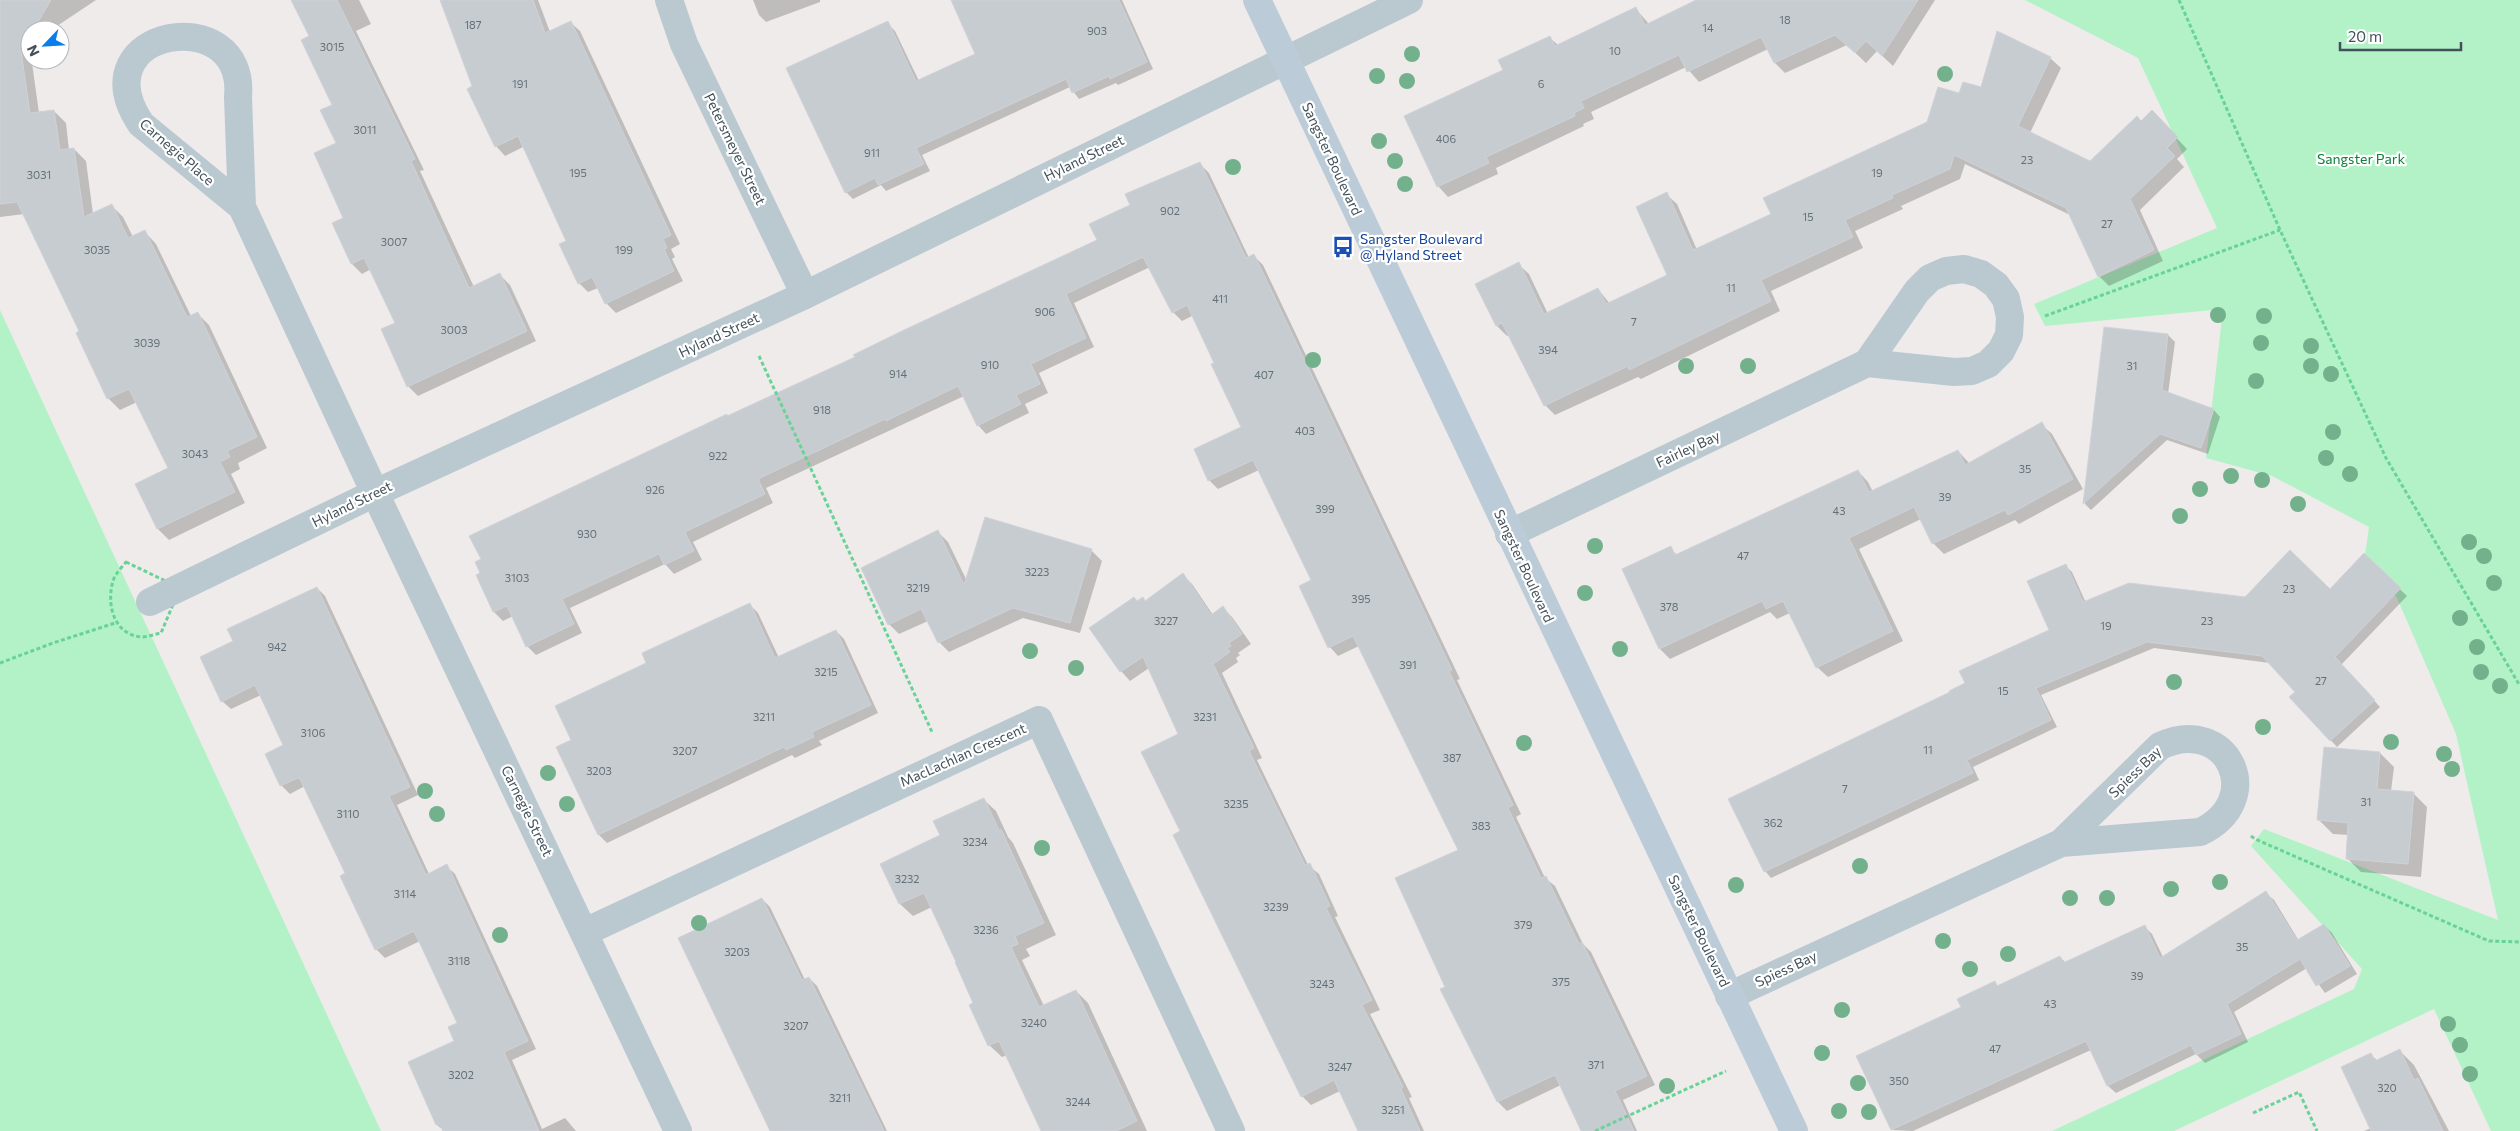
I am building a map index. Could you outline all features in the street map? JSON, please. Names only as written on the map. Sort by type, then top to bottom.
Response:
[{"type":"street","name":"Petersmeyer Street","points":[[669,0],[684,44],[806,296]]},
{"type":"street","name":"Sangster Boulevard","points":[[1257,0],[1794,1131]]},
{"type":"street","name":"Hyland Street","points":[[150,602],[375,493],[806,296],[1285,59],[1409,0]]},
{"type":"street","name":"Carnegie Place","points":[[242,207],[141,124],[132,109],[127,92],[128,74],[134,58],[145,44],[160,34],[177,29],[211,36],[224,48],[234,63],[239,79],[242,207],[375,493]]},
{"type":"street","name":"Fairley Bay","points":[[1509,534],[1867,363],[1917,291],[1930,278],[1946,271],[1964,269],[1982,274],[1996,285],[2006,300],[2010,317],[2009,335]]},
{"type":"street","points":[[1867,363],[1954,372],[1972,371],[1988,364],[2001,351],[2009,335]]},
{"type":"street","name":"Carnegie Street","points":[[375,493],[678,1131]]},
{"type":"street","name":"MacLachlan Crescent","points":[[585,932],[1039,720],[1232,1131]]},
{"type":"street","name":"Spiess Bay","points":[[1729,996],[2061,843],[2160,746],[2175,739],[2192,737],[2208,741],[2222,751],[2231,765],[2236,781],[2234,798],[2227,813],[2216,824],[2200,832],[2061,843]]},
{"type":"path","points":[[2179,0],[2280,230],[2386,458],[2520,686]]},
{"type":"path","points":[[2009,335],[2047,315],[2280,230]]},
{"type":"path","points":[[744,324],[946,762]]},
{"type":"path","points":[[0,664],[115,623]]},
{"type":"path","points":[[2227,813],[2255,839],[2264,843],[2490,941],[2520,942]]},
{"type":"path","points":[[1595,1131],[1758,1056]]},
{"type":"path","points":[[2253,1112],[2299,1092],[2317,1131]]},
{"type":"green space","name":"Sangster Park","points":[[2025,0],[2520,0],[2520,1131],[2491,1131],[2434,1009],[2174,1131],[2052,1131],[2354,989],[2362,969],[2251,846],[2264,829],[2498,920],[2456,734],[2397,598],[2365,555],[2369,527],[2272,476],[2206,458],[2223,309],[2045,326],[2034,304],[2217,228],[2138,58]]},
{"type":"green space","points":[[0,310],[381,1131],[0,1131]]},
{"type":"building","points":[[0,0],[51,0],[39,20],[20,20],[20,70],[24,70],[30,113],[54,110],[60,150],[74,148],[84,217],[112,204],[128,238],[145,230],[187,317],[198,312],[257,437],[227,451],[230,457],[220,462],[235,492],[157,529],[135,484],[168,468],[129,389],[107,399],[76,333],[79,331],[17,202],[0,204]]},
{"type":"building","points":[[291,0],[337,0],[415,159],[411,161],[469,288],[500,273],[527,331],[407,387],[381,329],[395,323],[364,258],[351,264],[332,223],[343,218],[314,153],[336,143],[320,110],[332,105],[301,40],[309,36]]},
{"type":"building","points":[[440,0],[533,0],[545,33],[571,21],[671,235],[663,239],[667,248],[664,249],[674,271],[605,304],[592,277],[578,284],[559,244],[566,241],[518,136],[495,147],[467,89],[472,86]]},
{"type":"building","points":[[951,0],[1119,0],[1147,62],[1110,79],[1109,76],[1072,93],[1066,79],[916,148],[924,164],[878,185],[875,178],[845,193],[786,68],[888,21],[916,81],[975,54]]},
{"type":"building","points":[[1696,0],[1918,0],[1882,56],[1866,41],[1855,53],[1835,35],[1774,63],[1761,37],[1687,72],[1679,55],[1581,101],[1584,108],[1574,113],[1575,116],[1486,157],[1489,163],[1437,187],[1404,116],[1503,70],[1498,60],[1550,36],[1555,46],[1636,7],[1645,25]]},
{"type":"building","points":[[1997,31],[2051,57],[2018,126],[2090,161],[2137,116],[2141,121],[2152,110],[2178,137],[2167,148],[2175,156],[2130,199],[2154,250],[2098,277],[2066,208],[1954,155],[1950,169],[1892,195],[1893,198],[1845,220],[1853,237],[1761,280],[1771,301],[1629,370],[1628,366],[1544,406],[1502,323],[1496,326],[1475,284],[1519,262],[1544,314],[1598,288],[1606,304],[1667,275],[1636,207],[1667,192],[1693,250],[1771,214],[1763,198],[1927,122],[1938,87],[1959,93],[1963,82],[1981,87]]},
{"type":"building","points":[[1200,162],[1246,258],[1254,254],[1452,670],[1449,671],[1513,805],[1508,808],[1541,878],[1546,876],[1579,944],[1582,942],[1647,1076],[1615,1091],[1634,1131],[1581,1131],[1555,1075],[1497,1102],[1440,989],[1445,987],[1395,878],[1458,850],[1353,636],[1328,648],[1299,586],[1311,580],[1253,460],[1208,481],[1194,449],[1241,427],[1211,364],[1214,363],[1187,305],[1172,313],[1143,257],[1066,294],[1086,338],[1031,364],[1040,384],[1016,395],[1021,404],[977,426],[958,386],[758,479],[765,494],[685,532],[694,551],[664,565],[659,554],[562,599],[574,624],[526,647],[507,606],[493,612],[476,575],[480,573],[475,562],[481,559],[469,536],[727,414],[727,416],[855,357],[853,355],[904,330],[1097,240],[1089,224],[1130,205],[1125,194]]},
{"type":"building","points":[[2104,327],[2168,334],[2162,390],[2214,409],[2201,448],[2160,434],[2083,504]]},
{"type":"building","points":[[2042,422],[2073,479],[2008,515],[2005,510],[1932,544],[1914,507],[1849,538],[1893,631],[1816,668],[1783,601],[1766,609],[1762,601],[1659,649],[1622,569],[1671,546],[1675,555],[1858,470],[1869,492],[1958,450],[1965,465]]},
{"type":"building","points":[[985,517],[1092,549],[1070,623],[1013,608],[938,643],[921,609],[888,625],[861,568],[938,530],[964,585]]},
{"type":"building","points":[[2290,550],[2330,589],[2364,553],[2401,588],[2335,657],[2375,700],[2330,741],[2289,697],[2295,692],[2262,656],[2147,642],[2036,688],[2051,720],[1967,760],[1973,773],[1764,872],[1728,799],[1950,692],[1965,683],[1959,671],[2049,630],[2027,581],[2066,564],[2083,602],[2129,583],[2245,597]]},
{"type":"building","points":[[1183,573],[1211,615],[1223,606],[1242,634],[1229,643],[1231,646],[1227,648],[1230,652],[1213,664],[1254,748],[1249,751],[1305,865],[1310,863],[1330,906],[1326,908],[1372,1000],[1362,1005],[1403,1087],[1401,1089],[1420,1131],[1358,1131],[1334,1080],[1301,1097],[1173,835],[1180,831],[1141,752],[1178,734],[1143,657],[1120,672],[1089,628],[1134,597],[1137,601],[1143,597],[1145,601]]},
{"type":"building","points":[[317,587],[410,787],[389,796],[426,875],[447,864],[528,1041],[504,1052],[539,1131],[443,1131],[439,1124],[436,1125],[408,1062],[454,1041],[448,1027],[457,1023],[414,931],[375,950],[340,876],[345,873],[300,779],[298,778],[280,786],[265,754],[283,745],[255,685],[221,702],[200,657],[233,641],[227,629]]},
{"type":"building","points":[[750,603],[775,658],[836,630],[871,705],[812,732],[814,737],[786,750],[784,747],[598,835],[556,747],[571,740],[555,706],[646,663],[642,653]]},
{"type":"building","points":[[2324,747],[2380,752],[2377,789],[2414,792],[2408,864],[2346,859],[2348,823],[2317,820]]},
{"type":"building","points":[[984,798],[999,830],[1001,829],[1044,923],[1015,936],[1018,944],[1011,947],[1039,1007],[1076,990],[1137,1121],[1116,1131],[1041,1131],[999,1041],[988,1046],[969,1005],[973,1003],[956,962],[924,893],[899,904],[880,864],[940,835],[933,821]]},
{"type":"building","points":[[2266,891],[2297,940],[2324,924],[2350,966],[2316,986],[2300,959],[2227,1004],[2241,1034],[2196,1055],[2191,1045],[2107,1086],[2086,1041],[1891,1130],[1856,1056],[1961,1007],[1957,999],[1995,981],[1997,986],[2060,956],[2063,963],[2145,925],[2160,958]]},
{"type":"building","points":[[762,898],[802,980],[809,977],[884,1131],[770,1131],[678,938]]},
{"type":"building","points":[[2400,1049],[2414,1080],[2418,1078],[2443,1131],[2371,1131],[2341,1067],[2371,1053],[2375,1061]]},
{"type":"place","name":"Sangster Boulevard @ Hyland Street","points":[[1343,247]]}]
